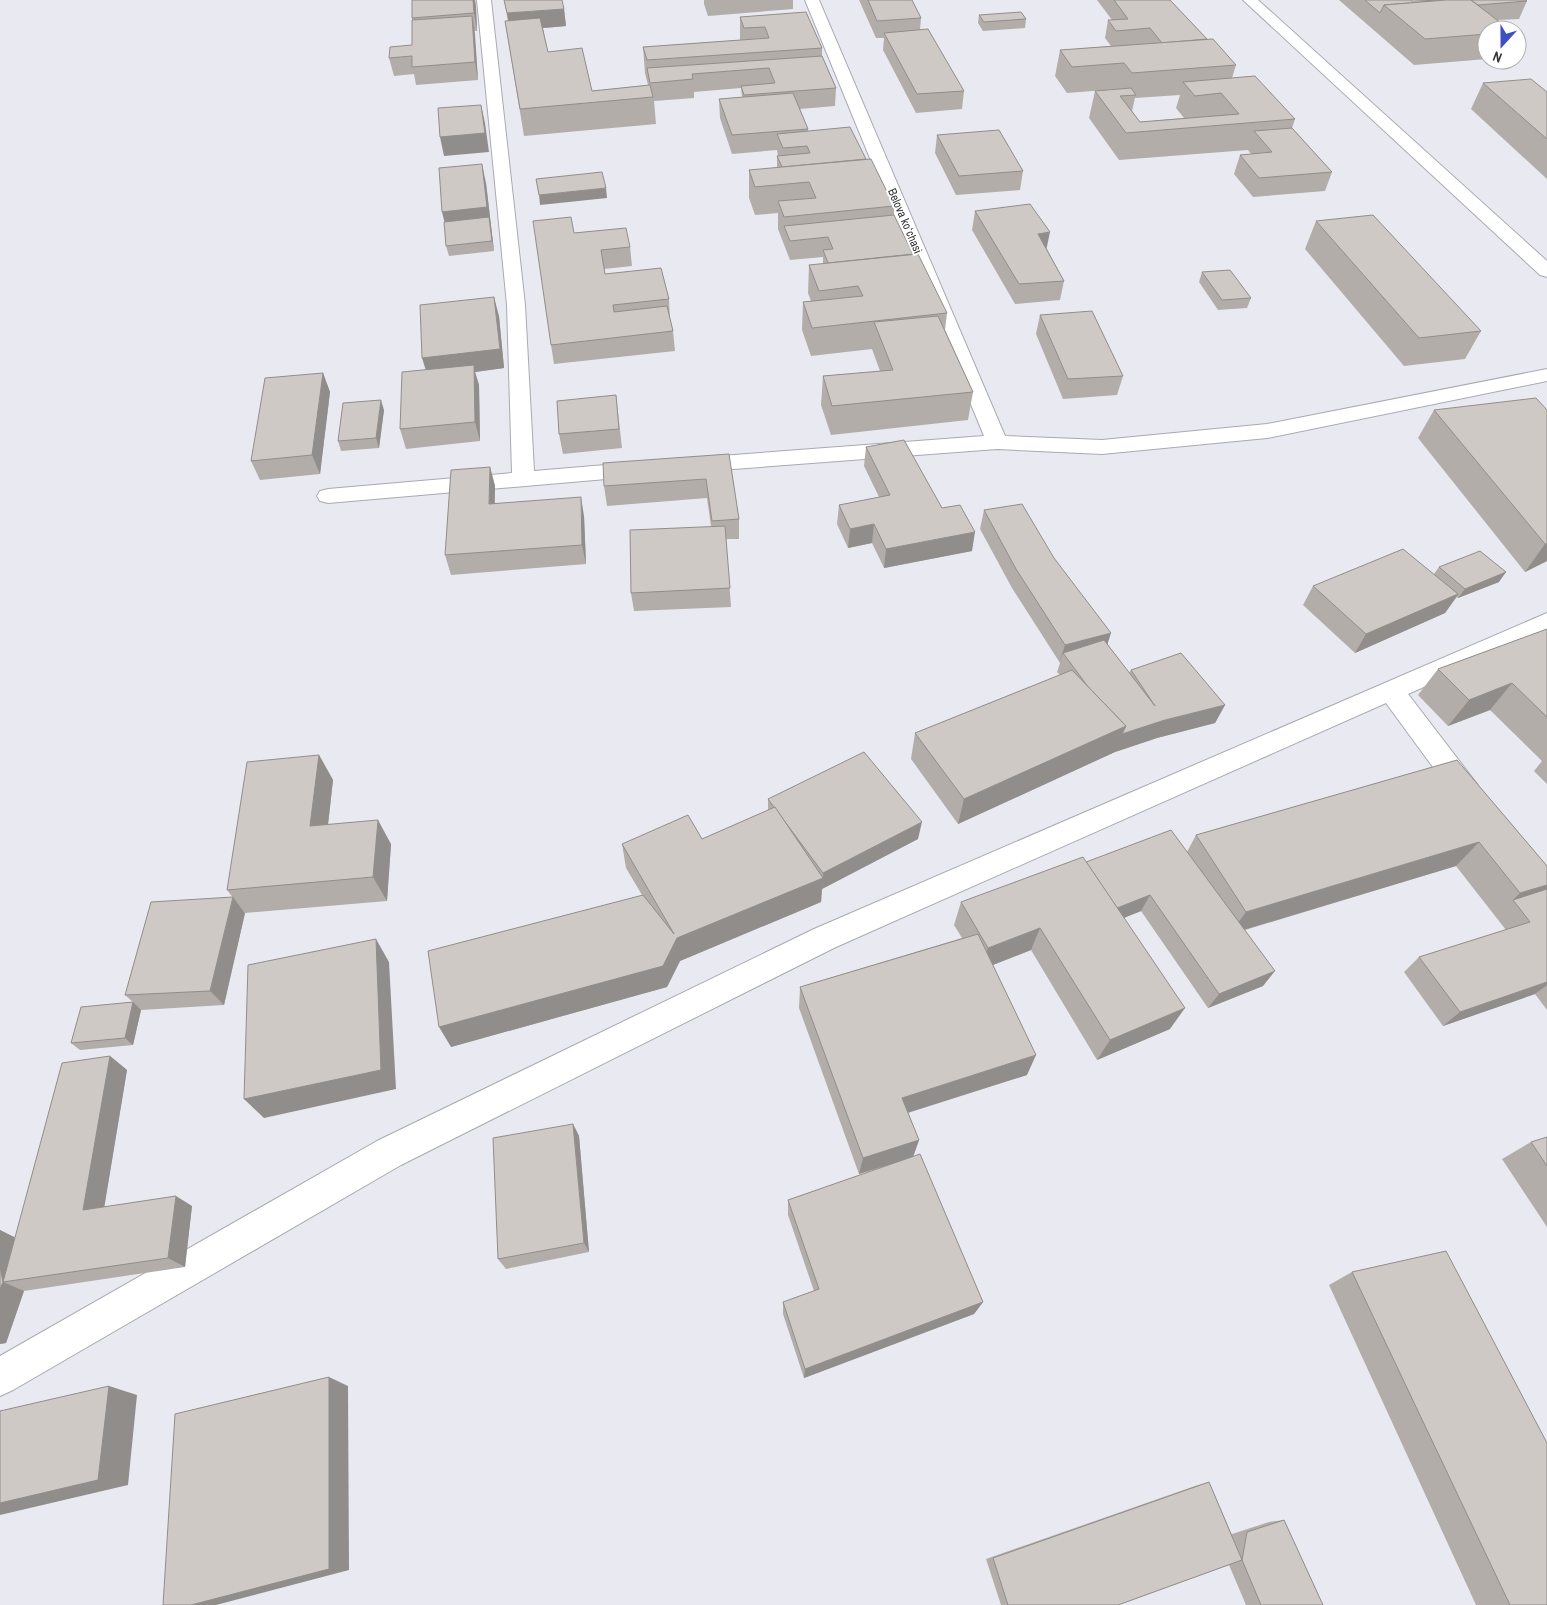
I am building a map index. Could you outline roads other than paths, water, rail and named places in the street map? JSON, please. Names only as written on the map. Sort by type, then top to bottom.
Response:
[{"type":"street","points":[[484,0],[516,305],[523,478]]},
{"type":"street","name":"Belova koʻchasi","points":[[812,0],[997,442]]},
{"type":"street","points":[[1250,0],[1547,271]]},
{"type":"street","points":[[328,496],[523,478],[997,442],[1102,447],[1267,431],[1547,375]]},
{"type":"street","points":[[0,1377],[389,1153],[790,955],[1547,622]]},
{"type":"street","points":[[1391,691],[1480,809]]}]
